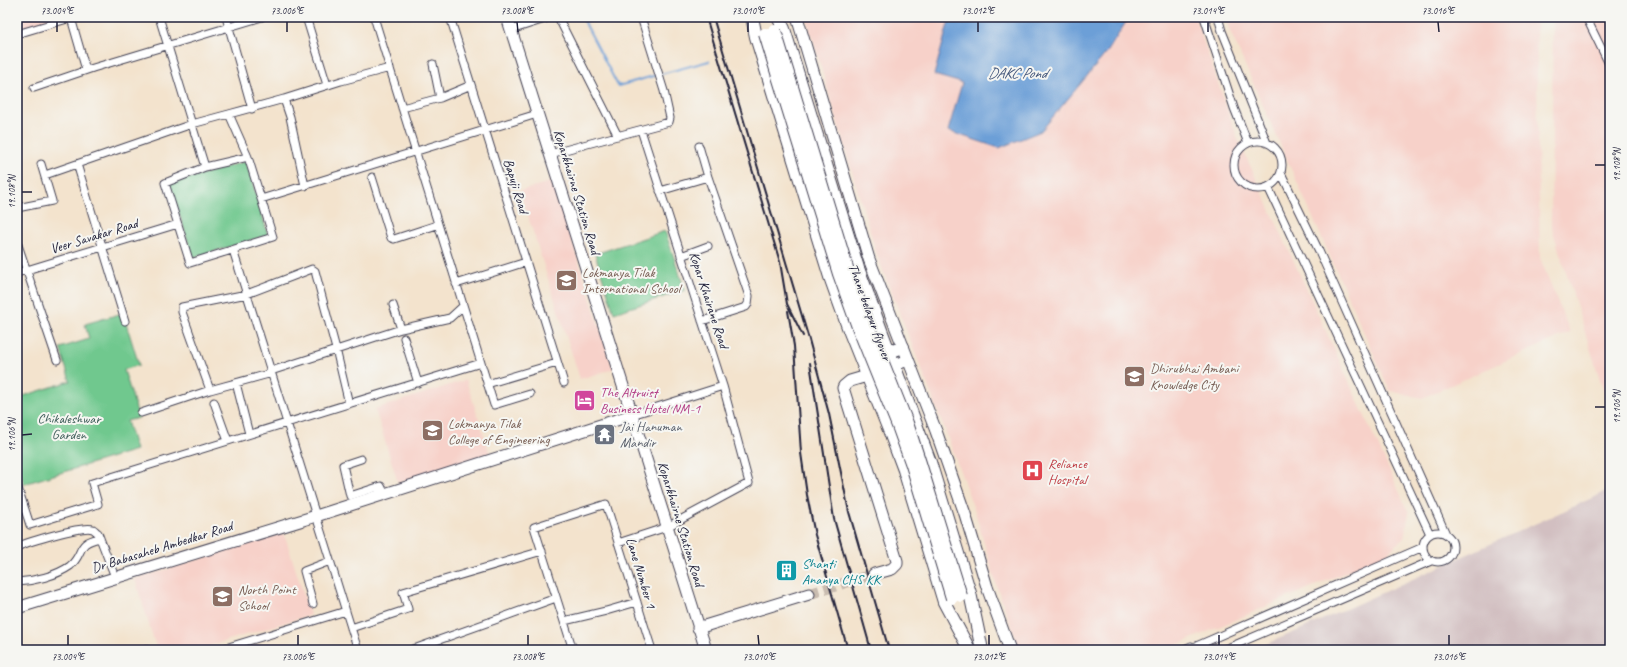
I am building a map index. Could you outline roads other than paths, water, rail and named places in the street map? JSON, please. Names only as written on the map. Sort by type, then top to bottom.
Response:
[{"type":"main road","points":[[752,17],[756,37],[830,277],[904,470],[944,602],[969,650]]},
{"type":"main road","points":[[759,17],[770,33]]},
{"type":"main road","points":[[770,17],[770,33]]},
{"type":"main road","points":[[778,17],[784,29],[858,268],[930,462],[970,593],[982,648]]},
{"type":"main road","name":"Thane belapur flyover","points":[[770,33],[839,274],[858,327],[898,426],[957,597]]},
{"type":"main road","points":[[862,363],[903,347]]},
{"type":"main road","points":[[957,597],[982,648]]},
{"type":"main road","points":[[957,597],[969,650]]},
{"type":"street","points":[[17,34],[73,17],[86,70]]},
{"type":"street","points":[[159,17],[205,167]]},
{"type":"street","points":[[226,17],[252,109]]},
{"type":"street","points":[[34,88],[86,70],[262,17]]},
{"type":"street","points":[[306,17],[327,86]]},
{"type":"street","points":[[374,17],[437,225],[494,405],[530,394]]},
{"type":"street","name":"Bapuji Road","points":[[450,17],[564,383]]},
{"type":"street","name":"Koparkhairne Station Road","points":[[507,17],[706,650]]},
{"type":"street","points":[[510,30],[550,17]]},
{"type":"street","points":[[558,17],[618,136]]},
{"type":"street","points":[[550,154],[669,122],[670,118],[664,91],[641,17]]},
{"type":"street","points":[[797,17],[869,259],[936,431],[965,514],[987,587],[1010,650]]},
{"type":"street","points":[[1204,17],[1234,108],[1248,143]]},
{"type":"street","points":[[1218,17],[1222,32],[1267,143],[1278,152],[1281,158],[1281,173],[1278,178],[1268,187],[1262,189],[1249,187],[1239,179],[1236,173],[1234,160],[1237,153],[1248,143],[1254,141],[1267,143]]},
{"type":"street","points":[[1586,17],[1610,66]]},
{"type":"street","points":[[433,64],[440,98]]},
{"type":"street","points":[[45,175],[192,124],[252,109],[390,68]]},
{"type":"street","points":[[402,108],[440,98],[471,85]]},
{"type":"street","points":[[284,99],[290,117],[305,186]]},
{"type":"street","points":[[229,114],[248,157],[273,237],[190,263],[165,183],[205,167],[248,157]]},
{"type":"street","points":[[261,199],[537,114]]},
{"type":"street","name":"Kopar Khairane Road","points":[[641,130],[723,386],[749,483],[667,527]]},
{"type":"street","points":[[699,146],[708,177],[749,296],[746,307],[702,321]]},
{"type":"street","points":[[17,208],[52,201],[41,164]]},
{"type":"street","points":[[77,164],[125,321]]},
{"type":"street","points":[[1223,650],[1431,562],[1441,562],[1452,553],[1453,543],[1446,534],[1319,251],[1281,173]]},
{"type":"street","points":[[372,177],[391,238],[394,239],[437,225]]},
{"type":"street","points":[[660,191],[708,177]]},
{"type":"street","points":[[1268,187],[1430,534]]},
{"type":"street","name":"Veer Savakar Road","points":[[17,273],[178,224]]},
{"type":"street","points":[[17,242],[57,360]]},
{"type":"street","points":[[681,256],[708,246]]},
{"type":"street","points":[[233,250],[358,650]]},
{"type":"street","points":[[456,284],[526,262]]},
{"type":"street","points":[[210,390],[182,312],[182,307],[247,294],[309,269],[314,270],[336,349],[349,404]]},
{"type":"street","points":[[393,305],[401,329]]},
{"type":"street","points":[[141,413],[401,329],[450,318],[463,306]]},
{"type":"street","points":[[404,338],[418,383]]},
{"type":"street","points":[[874,574],[892,569],[895,567],[897,561],[843,388],[850,381],[908,360]]},
{"type":"street","points":[[487,384],[557,363]]},
{"type":"street","points":[[17,485],[30,525],[98,504],[92,483],[481,364]]},
{"type":"street","points":[[236,383],[250,434]]},
{"type":"street","points":[[632,415],[723,386]]},
{"type":"street","points":[[214,402],[228,441]]},
{"type":"street","name":"Dr Babasaheb Ambedkar Road","points":[[17,608],[316,516],[351,501],[385,494],[632,415]]},
{"type":"street","points":[[351,501],[343,465],[344,463],[361,459]]},
{"type":"street","name":"Lane Number 1","points":[[542,551],[534,527],[606,504],[652,650]]},
{"type":"street","points":[[618,543],[667,527]]},
{"type":"street","points":[[17,547],[80,529],[92,529],[98,533],[115,577]]},
{"type":"street","points":[[1431,562],[1425,554],[1423,547],[1424,542],[1430,534],[1438,532],[1446,534]]},
{"type":"street","points":[[17,582],[33,581],[51,575],[70,566],[77,557],[82,546],[90,540],[100,538]]},
{"type":"street","points":[[1182,650],[1187,647],[1196,649],[1423,547]]},
{"type":"street","points":[[351,628],[408,609],[403,592],[542,551],[573,650]]},
{"type":"street","points":[[313,604],[304,570],[330,561]]},
{"type":"street","points":[[698,628],[808,594]]},
{"type":"street","points":[[411,650],[556,598]]},
{"type":"street","points":[[564,621],[637,602]]},
{"type":"street","points":[[219,650],[346,611]]},
{"type":"water","name":"DAKC Pond","points":[[950,17],[1129,17],[1108,51],[1041,131],[999,148],[948,131],[962,83],[934,75]]},
{"type":"waterway","points":[[582,17],[618,86],[657,75]]},
{"type":"waterway","points":[[661,74],[709,61]]},
{"type":"tunnel","points":[[809,594],[874,574]]},
{"type":"railway","points":[[706,17],[780,262],[787,304],[803,336]]},
{"type":"railway","points":[[713,17],[808,336],[829,414],[849,512],[889,650]]},
{"type":"railway","points":[[788,311],[794,346],[801,453],[807,495],[815,535],[848,650]]},
{"type":"railway","points":[[810,363],[834,519],[871,650]]},
{"type":"place","name":"Lokmanya Tilak International School","points":[[566,280]]},
{"type":"place","name":"Dhirubhai Ambani Knowledge City","points":[[1135,376]]},
{"type":"place","name":"The Altruist Business Hotel NM-1","points":[[585,400]]},
{"type":"place","name":"Lokmanya Tilak College of Engineering","points":[[432,431]]},
{"type":"place","name":"Jai Hanuman Mandir","points":[[604,434]]},
{"type":"place","name":"Reliance Hospital","points":[[1033,471]]},
{"type":"place","name":"Shanti Ananya CHS KK","points":[[786,571]]},
{"type":"place","name":"North Point School","points":[[222,597]]},
{"type":"park label","name":"Chikaleshwar Garden","points":[[69,426]]}]
